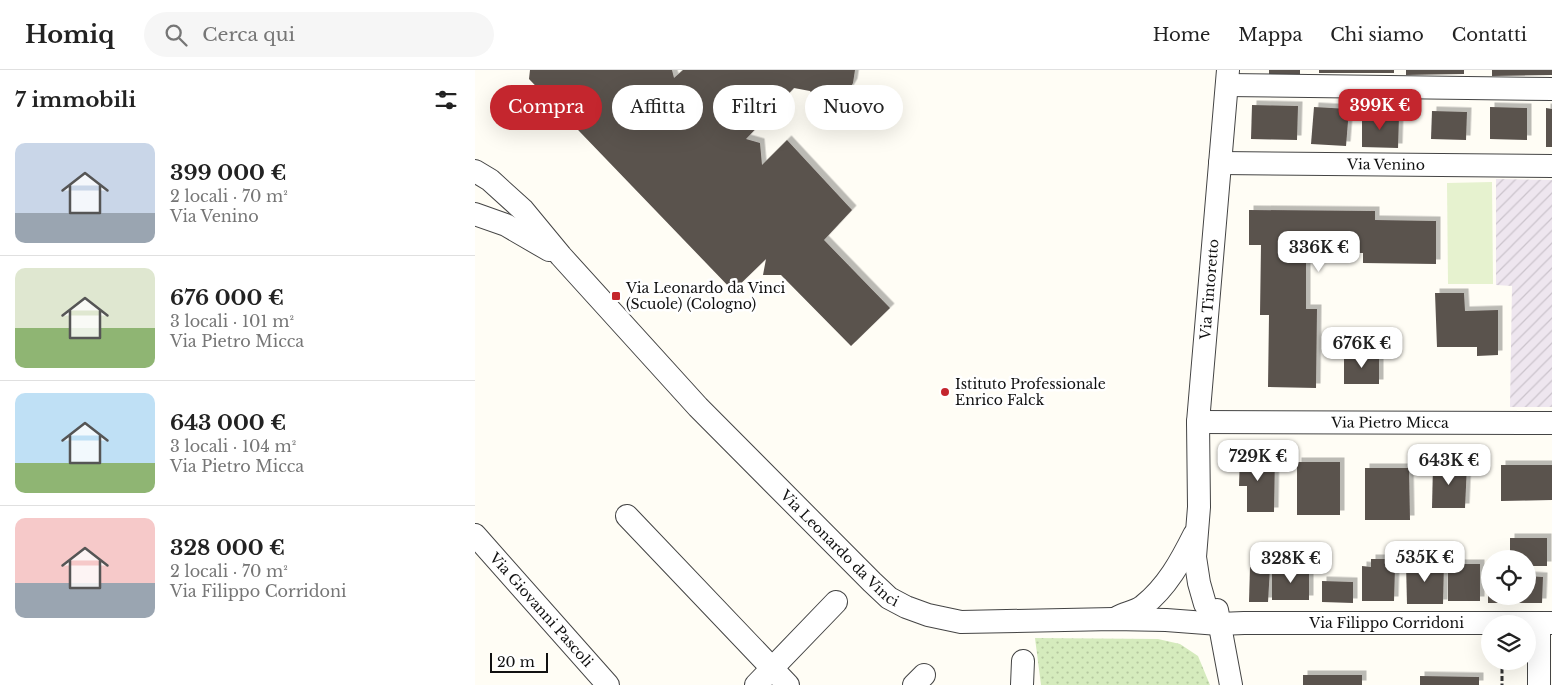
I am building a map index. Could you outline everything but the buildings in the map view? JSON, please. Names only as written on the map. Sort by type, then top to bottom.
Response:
[{"type":"street","points":[[1227,78],[1552,88]]},
{"type":"street","name":"Via Tintoretto","points":[[1227,78],[1198,422],[1198,517],[1231,685]]},
{"type":"street","name":"Via Venino","points":[[1220,163],[1552,166]]},
{"type":"street","name":"Via Leonardo da Vinci","points":[[475,171],[490,180],[523,210],[561,256],[698,407],[889,598],[928,615],[961,622],[1113,619],[1219,624]]},
{"type":"street","name":"Via Leonardo da Vinci","points":[[477,216],[506,225],[561,256]]},
{"type":"street","name":"Via Pietro Micca","points":[[1198,422],[1552,423]]},
{"type":"street","points":[[627,516],[788,685]]},
{"type":"street","name":"Via Tintoretto","points":[[1113,619],[1142,607],[1163,586],[1178,566],[1198,517]]},
{"type":"street","name":"Via Giovanni Pascoli","points":[[475,535],[608,685]]},
{"type":"street","points":[[756,685],[836,602]]},
{"type":"street","points":[[1539,685],[1546,623]]},
{"type":"street","name":"Via Filippo Corridoni","points":[[1219,624],[1546,623]]},
{"type":"street","points":[[1022,685],[1023,661]]},
{"type":"path","points":[[1502,670],[1502,685]]},
{"type":"shaded area","points":[[1496,179],[1552,180],[1552,407],[1510,407],[1512,286],[1496,285]]},
{"type":"green space","points":[[1492,182],[1493,284],[1448,284],[1447,183]]},
{"type":"green space","points":[[1035,638],[1158,639],[1180,644],[1198,656],[1210,685],[1041,685]]},
{"type":"place","name":"Via Leonardo da Vinci (Scuole) (Cologno)","points":[[616,296]]},
{"type":"place","name":"Istituto Professionale Enrico Falck","points":[[945,392]]}]
